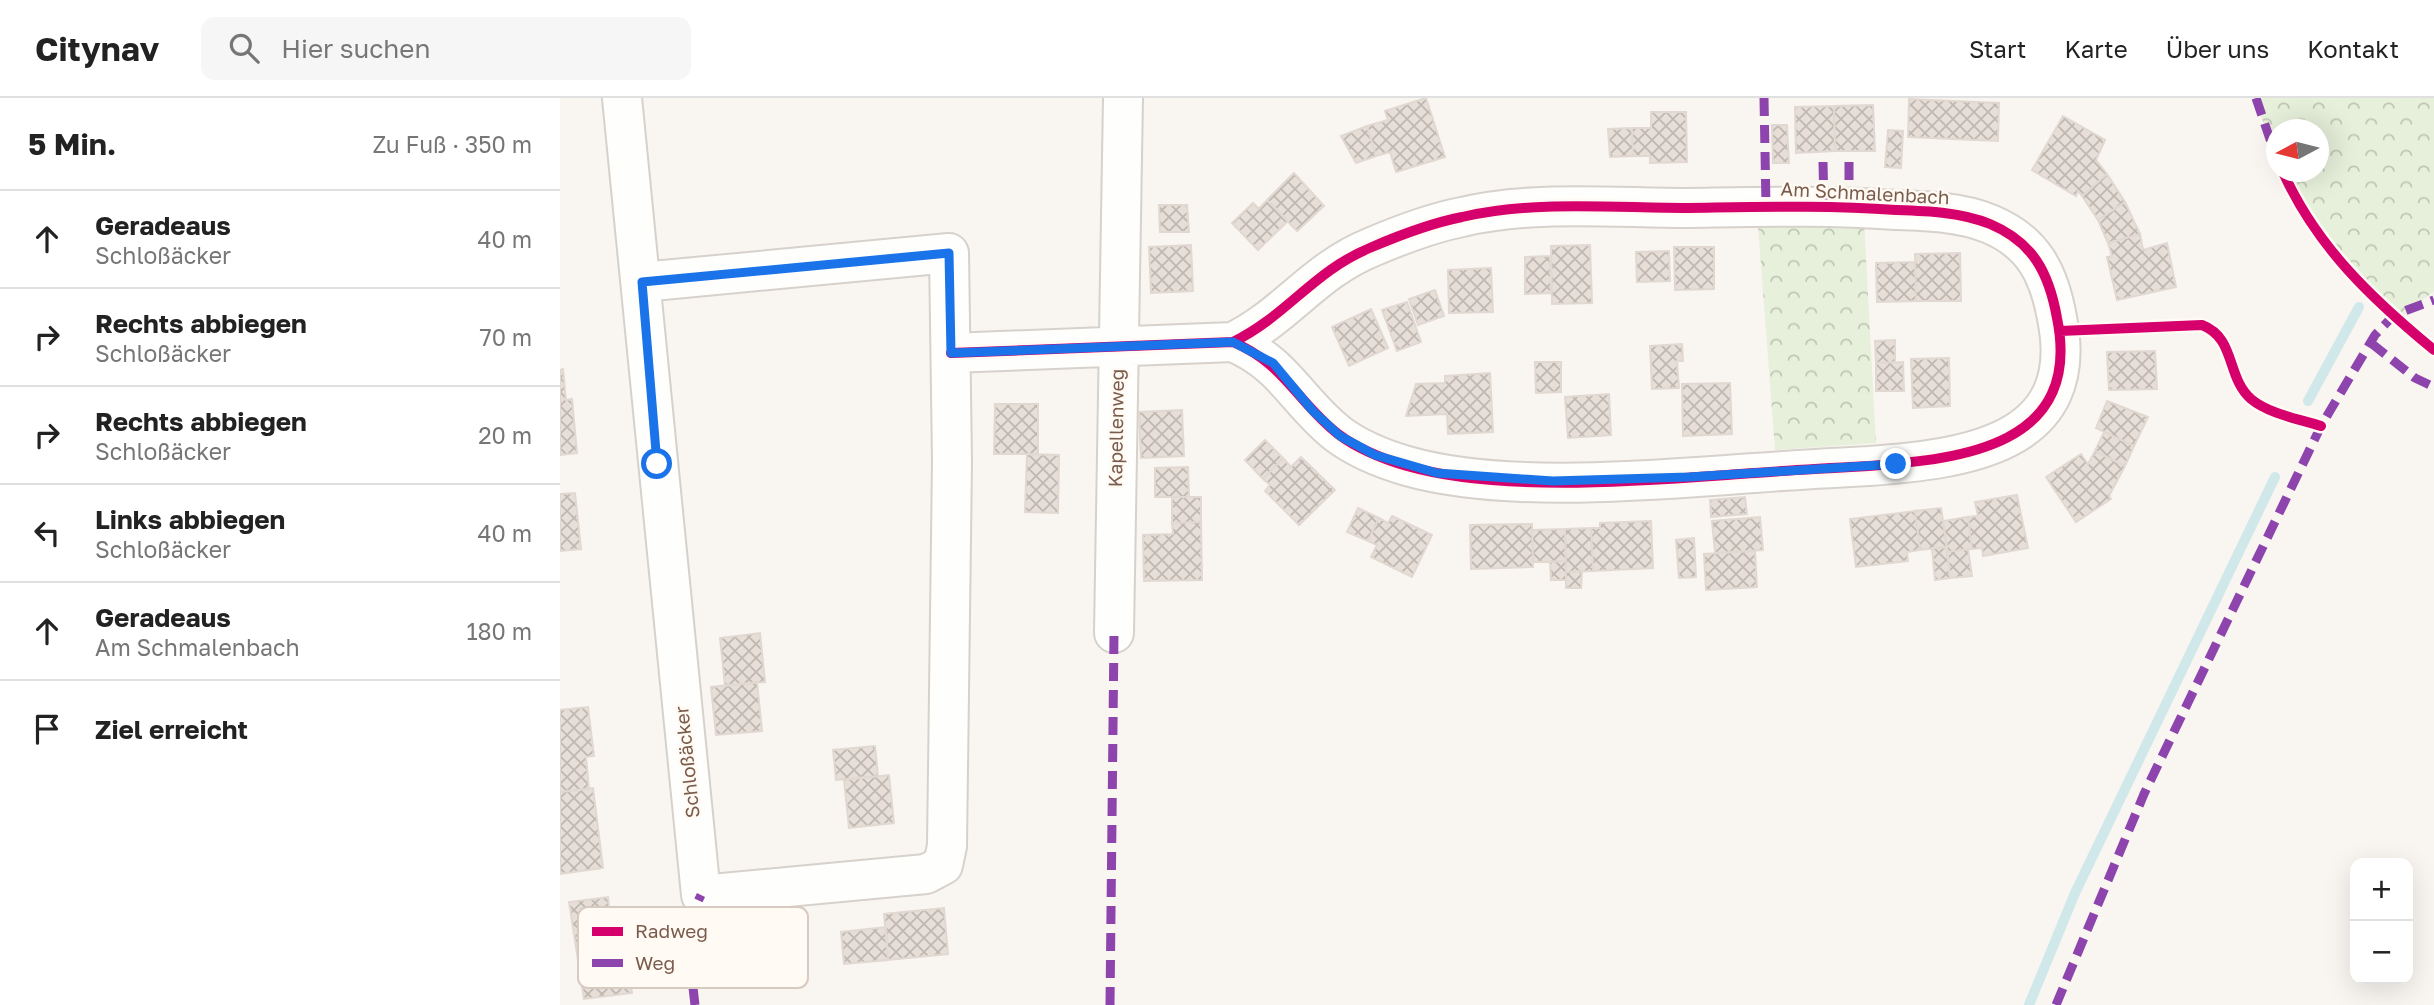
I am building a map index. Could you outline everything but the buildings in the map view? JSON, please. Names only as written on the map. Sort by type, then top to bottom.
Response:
[{"type":"street","points":[[622,98],[642,282]]},
{"type":"street","name":"Kapellenweg","points":[[1114,633],[1123,98]]},
{"type":"street","name":"Am Schmalenbach","points":[[1117,346],[1233,342],[1259,330],[1333,265],[1375,246],[1461,217],[1530,208],[1824,206],[1960,215],[1986,222],[2011,234],[2029,249],[2044,268],[2053,295],[2060,343],[2054,381],[2037,415],[2017,434],[1987,449],[1945,460],[1896,464],[1689,477],[1553,481],[1437,473],[1375,455],[1340,436],[1313,411],[1273,363],[1233,342]]},
{"type":"street","name":"Schloßäcker","points":[[949,253],[951,353],[947,846],[943,865],[926,874],[701,895],[657,464],[642,282],[949,253]]},
{"type":"street","points":[[951,353],[1117,346]]},
{"type":"green space","points":[[2255,98],[2434,98],[2434,291],[2399,319],[2346,269],[2306,216],[2287,182],[2329,182],[2329,119],[2266,119],[2266,130]]},
{"type":"green space","points":[[1864,221],[1876,443],[1775,450],[1758,225]]},
{"type":"waterway","points":[[2308,401],[2359,307]]},
{"type":"waterway","points":[[2029,1005],[2075,893],[2275,477]]},
{"type":"marked path","points":[[1764,98],[1766,206]]},
{"type":"marked path","points":[[2256,98],[2266,128]]},
{"type":"marked path","points":[[1823,162],[1824,206]]},
{"type":"marked path","points":[[1849,162],[1849,207]]},
{"type":"marked path","points":[[2056,1005],[2144,794],[2321,426],[2375,335],[2394,315],[2434,300]]},
{"type":"marked path","points":[[2371,343],[2415,378],[2434,387]]},
{"type":"marked path","points":[[1110,1005],[1114,633]]},
{"type":"marked path","points":[[695,907],[701,895]]},
{"type":"marked path","points":[[693,988],[695,1005]]},
{"type":"cycle path","points":[[2288,182],[2312,224],[2348,270],[2434,350]]},
{"type":"cycle path","points":[[951,353],[1233,342],[1266,361],[1324,422],[1338,434],[1371,453],[1407,466],[1446,475],[1488,480],[1580,483],[1869,466],[1941,458],[1976,450],[2008,437],[2033,419],[2052,394],[2060,361],[2057,318],[2044,273],[2028,250],[2005,231],[1979,220],[1956,215],[1844,207],[1546,207],[1518,208],[1462,217],[1405,234],[1351,257],[1317,280],[1270,319],[1233,342]]},
{"type":"cycle path","points":[[2060,331],[2202,325],[2213,331],[2226,348],[2238,380],[2251,399],[2275,412],[2321,426]]},
{"type":"route","points":[[657,464],[642,282],[949,253],[951,353],[1233,342],[1273,363],[1313,411],[1340,436],[1375,455],[1437,473],[1553,481],[1689,477],[1896,464]]}]
